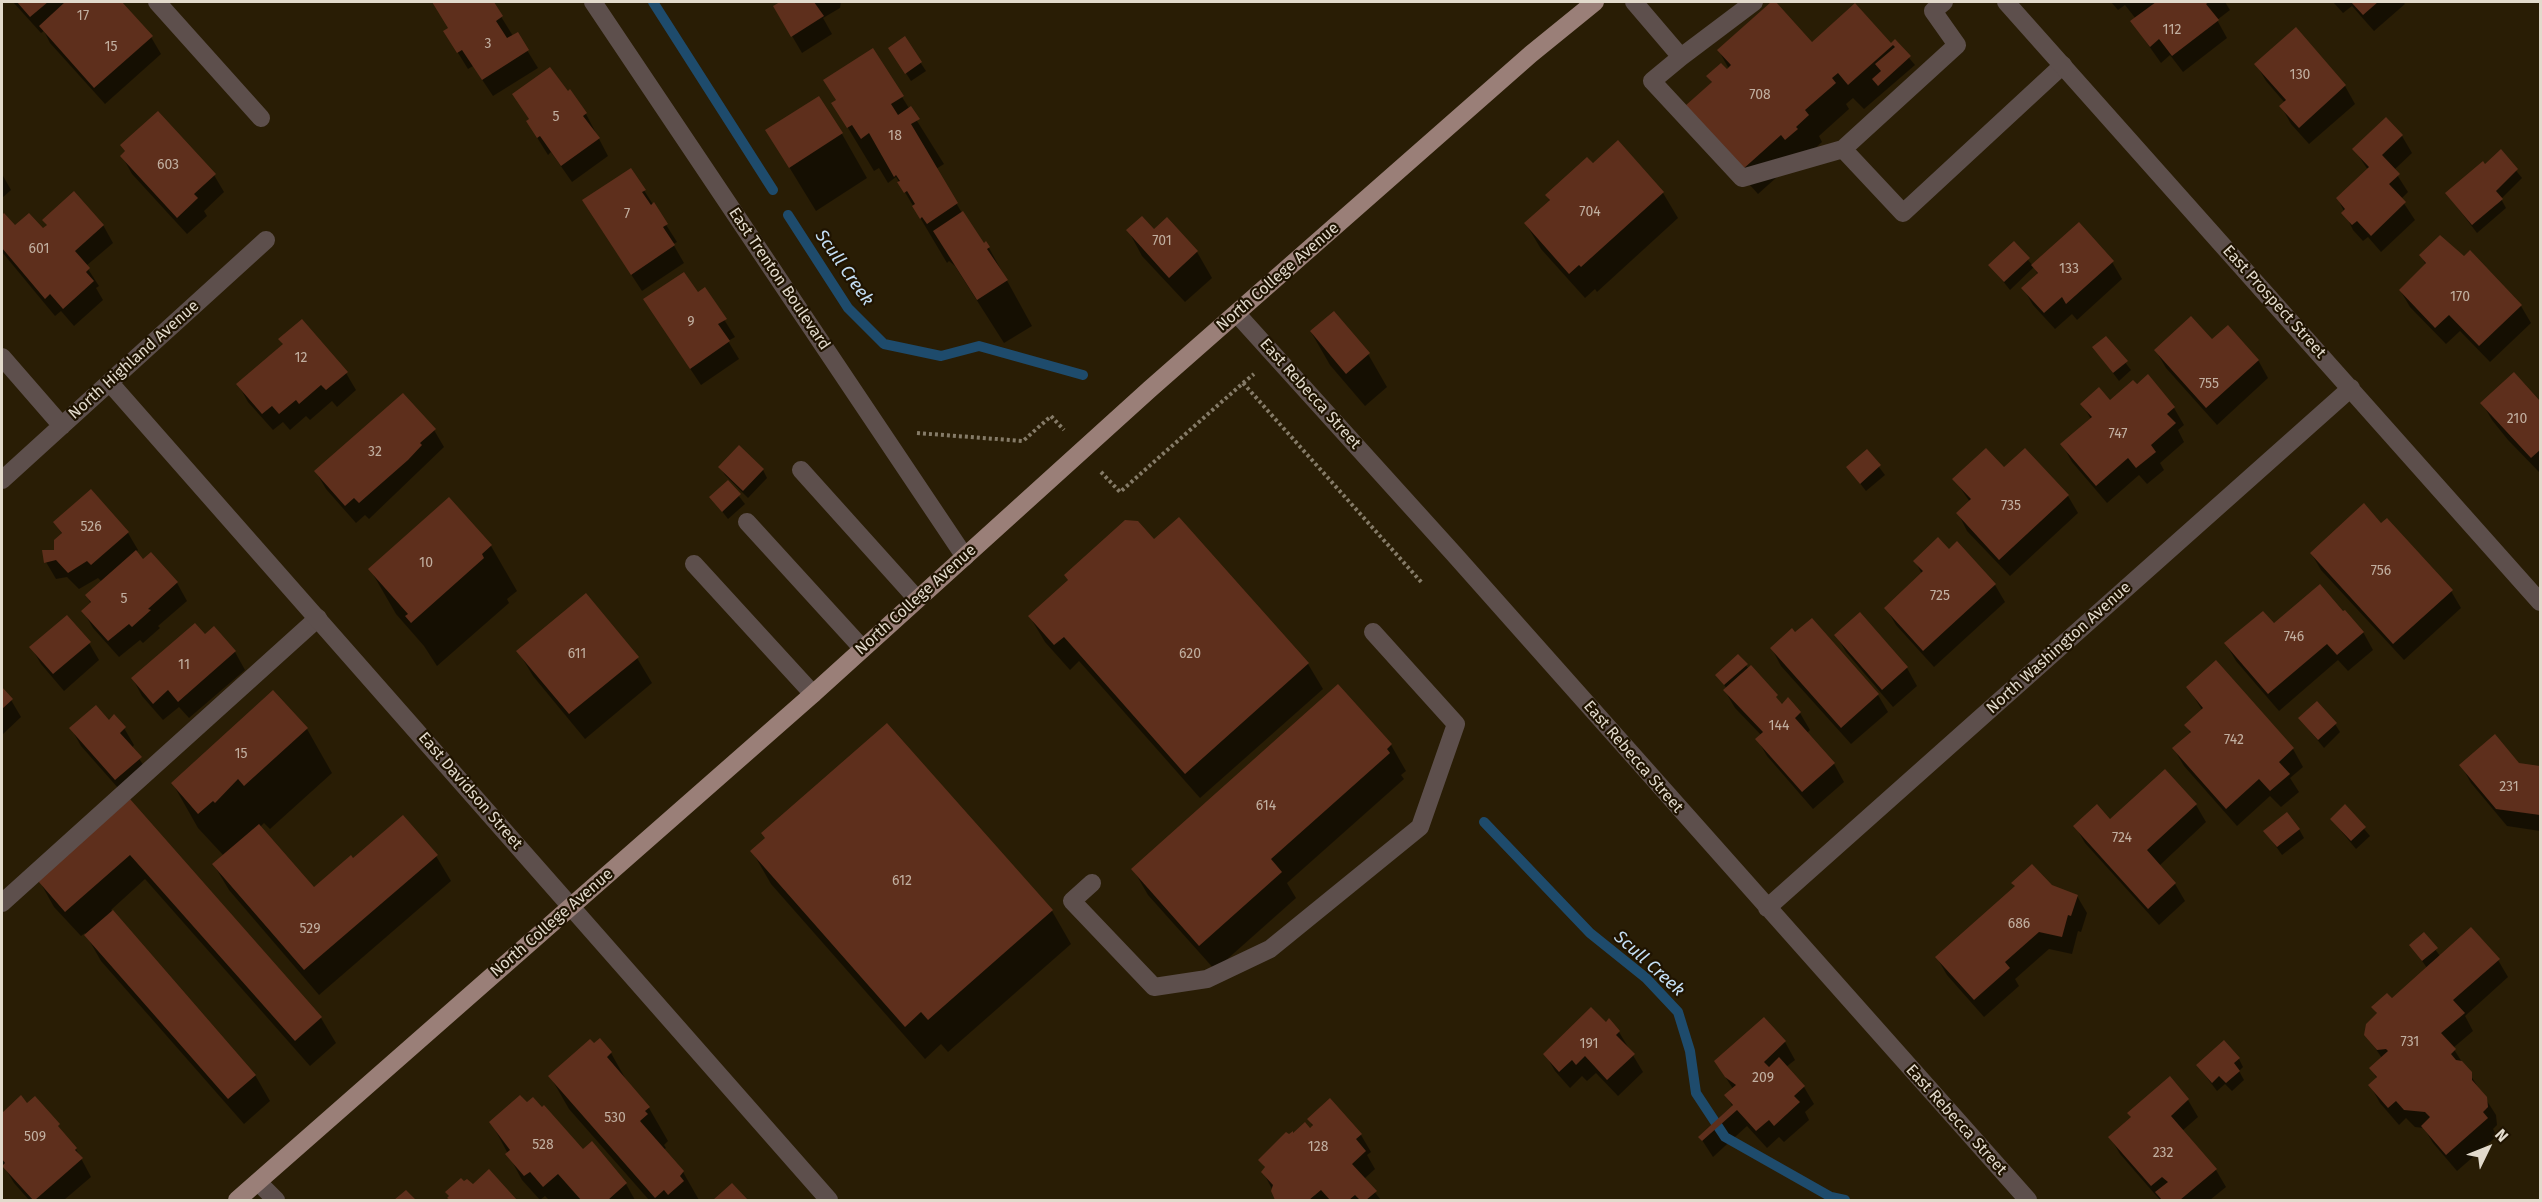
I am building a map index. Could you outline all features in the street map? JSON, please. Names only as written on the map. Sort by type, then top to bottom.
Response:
[{"type":"main road","name":"North College Avenue","points":[[237,1200],[813,694],[1452,123],[1595,2]]},
{"type":"street","points":[[156,2],[261,118]]},
{"type":"street","name":"East Trenton Boulevard","points":[[593,2],[964,557]]},
{"type":"street","points":[[1634,2],[1681,57]]},
{"type":"street","points":[[1754,2],[1652,81],[1742,178],[1844,149],[1957,45],[1933,5]]},
{"type":"street","name":"East Prospect Street","points":[[2006,2],[2541,602]]},
{"type":"street","points":[[1844,149],[1903,213],[2063,65]]},
{"type":"street","name":"North Highland Avenue","points":[[2,480],[266,240]]},
{"type":"street","name":"East Rebecca Street","points":[[1237,314],[1455,554],[2028,1200]]},
{"type":"street","points":[[2,357],[62,426]]},
{"type":"street","name":"East Davidson Street","points":[[110,382],[829,1200]]},
{"type":"street","name":"North Washington Avenue","points":[[1767,908],[2351,388]]},
{"type":"street","points":[[801,470],[917,599]]},
{"type":"street","points":[[747,522],[862,648]]},
{"type":"street","points":[[694,564],[813,694]]},
{"type":"street","points":[[2,903],[318,618]]},
{"type":"street","points":[[1092,883],[1072,901],[1154,987],[1207,979],[1270,949],[1420,827],[1455,724],[1373,632]]},
{"type":"street","points":[[258,1182],[276,1200]]},
{"type":"path","points":[[1109,480],[1120,492],[1243,383],[1423,584]]},
{"type":"path","points":[[914,433],[1023,441],[1051,416],[1057,422]]},
{"type":"building","points":[[17,2],[48,2],[30,17]]},
{"type":"building","points":[[65,2],[122,2],[153,36],[94,88],[39,26]]},
{"type":"building","points":[[432,2],[494,2],[503,16],[496,21],[507,38],[518,32],[529,50],[482,80],[462,50],[457,53],[443,31],[448,28]]},
{"type":"building","points":[[780,2],[814,2],[824,16],[791,37],[773,6]]},
{"type":"building","points":[[1771,2],[1776,2],[1812,42],[1855,3],[1891,43],[1895,39],[1911,56],[1878,86],[1872,79],[1881,71],[1875,64],[1895,47],[1893,45],[1848,85],[1838,73],[1832,78],[1836,83],[1805,110],[1809,115],[1796,127],[1798,129],[1785,140],[1781,135],[1742,170],[1685,106],[1712,82],[1706,76],[1721,63],[1727,69],[1731,65],[1717,50]]},
{"type":"building","points":[[2156,2],[2209,2],[2206,4],[2219,20],[2172,56],[2159,39],[2150,47],[2130,21]]},
{"type":"building","points":[[2351,2],[2378,2],[2363,15]]},
{"type":"building","points":[[2296,27],[2346,85],[2299,128],[2279,106],[2286,100],[2254,64]]},
{"type":"building","points":[[905,36],[922,62],[905,74],[888,48]]},
{"type":"building","points":[[873,48],[904,96],[891,104],[898,115],[911,106],[920,119],[911,124],[958,203],[927,224],[922,217],[920,219],[912,206],[915,204],[907,191],[904,193],[897,182],[900,181],[896,175],[894,177],[869,133],[861,139],[852,125],[847,128],[831,103],[836,100],[823,80]]},
{"type":"building","points":[[550,67],[587,113],[583,116],[600,138],[561,166],[540,136],[537,138],[526,121],[529,119],[512,94]]},
{"type":"building","points":[[819,96],[843,133],[789,168],[765,130]]},
{"type":"building","points":[[158,111],[216,174],[194,194],[198,198],[177,218],[120,156],[125,151],[120,145]]},
{"type":"building","points":[[2386,117],[2403,135],[2382,155],[2400,174],[2389,184],[2406,202],[2371,236],[2357,221],[2352,225],[2341,213],[2345,209],[2336,198],[2369,167],[2352,149]]},
{"type":"building","points":[[1618,140],[1664,192],[1581,267],[1579,265],[1569,274],[1524,223],[1550,200],[1545,195],[1587,157],[1593,163]]},
{"type":"building","points":[[2501,149],[2518,169],[2496,191],[2503,199],[2472,225],[2445,193],[2483,161],[2485,164]]},
{"type":"building","points":[[631,168],[646,190],[642,192],[651,205],[654,202],[668,224],[663,227],[675,245],[631,275],[582,200]]},
{"type":"building","points":[[74,191],[104,225],[75,251],[90,268],[86,272],[94,281],[63,309],[50,294],[45,299],[2,248],[2,215],[4,213],[15,225],[29,213],[43,228],[47,225],[42,220]]},
{"type":"building","points":[[963,211],[984,243],[986,241],[990,247],[987,249],[1008,280],[977,300],[933,231]]},
{"type":"building","points":[[1142,216],[1154,229],[1167,217],[1198,251],[1169,278],[1126,230]]},
{"type":"building","points":[[2079,222],[2114,261],[2066,304],[2062,297],[2044,313],[2021,288],[2038,273],[2031,265]]},
{"type":"building","points":[[2440,235],[2464,256],[2470,250],[2522,305],[2479,346],[2449,315],[2435,328],[2399,290],[2426,263],[2419,255]]},
{"type":"building","points":[[2014,241],[2030,258],[2004,282],[1988,265]]},
{"type":"building","points":[[684,272],[698,292],[705,287],[727,319],[718,324],[730,341],[690,369],[643,299]]},
{"type":"building","points":[[1334,311],[1370,353],[1346,374],[1310,331]]},
{"type":"building","points":[[2191,316],[2212,339],[2228,325],[2259,360],[2206,408],[2154,350]]},
{"type":"building","points":[[302,319],[348,372],[326,390],[321,385],[299,404],[296,400],[279,414],[272,406],[262,414],[236,384],[283,344],[278,339]]},
{"type":"building","points":[[2106,336],[2128,361],[2113,373],[2092,347]]},
{"type":"building","points":[[2514,372],[2540,401],[2540,450],[2531,458],[2480,403]]},
{"type":"building","points":[[2148,374],[2175,407],[2167,414],[2176,423],[2151,445],[2156,452],[2136,468],[2128,458],[2096,486],[2060,444],[2092,417],[2080,404],[2099,387],[2110,400],[2133,380],[2137,384]]},
{"type":"building","points":[[403,393],[436,429],[420,443],[422,445],[408,460],[359,503],[354,498],[345,506],[314,471]]},
{"type":"building","points":[[739,445],[764,469],[743,491],[718,467]]},
{"type":"building","points":[[1986,448],[2004,467],[2025,448],[2069,495],[1999,560],[1956,513],[1971,499],[1952,479]]},
{"type":"building","points":[[1867,449],[1881,465],[1860,484],[1846,467]]},
{"type":"building","points":[[728,480],[741,494],[722,512],[709,497]]},
{"type":"building","points":[[91,489],[129,532],[91,565],[87,561],[68,573],[56,560],[44,563],[42,550],[54,550],[54,540],[62,533],[53,522]]},
{"type":"building","points":[[449,497],[492,545],[482,554],[484,558],[411,623],[405,616],[408,614],[368,569]]},
{"type":"building","points":[[2364,503],[2381,523],[2387,518],[2453,590],[2393,644],[2310,553]]},
{"type":"building","points":[[1179,517],[1309,663],[1185,774],[1064,637],[1054,645],[1028,616],[1068,580],[1064,575],[1125,520],[1138,521],[1154,539]]},
{"type":"building","points":[[1938,537],[1949,549],[1957,541],[1996,584],[1923,651],[1884,608],[1923,571],[1913,561]]},
{"type":"building","points":[[136,550],[143,559],[151,552],[178,582],[132,627],[129,624],[108,641],[81,611],[91,602],[85,595]]},
{"type":"building","points":[[2320,584],[2364,632],[2337,655],[2327,644],[2268,694],[2224,643],[2263,611],[2274,623]]},
{"type":"building","points":[[586,593],[639,657],[569,714],[516,651]]},
{"type":"building","points":[[1860,612],[1908,667],[1882,690],[1834,635]]},
{"type":"building","points":[[67,615],[91,642],[53,674],[29,647]]},
{"type":"building","points":[[1812,618],[1879,694],[1841,728],[1770,648],[1792,628],[1795,632]]},
{"type":"building","points":[[195,623],[205,634],[214,626],[236,651],[178,702],[168,690],[153,704],[131,678]]},
{"type":"building","points":[[1738,654],[1748,664],[1724,685],[1715,675]]},
{"type":"building","points":[[2216,660],[2294,748],[2279,762],[2290,774],[2270,791],[2259,779],[2226,809],[2172,748],[2191,732],[2184,725],[2203,708],[2186,687]]},
{"type":"building","points":[[1751,665],[1778,695],[1776,697],[1782,704],[1788,697],[1801,712],[1795,718],[1835,763],[1802,792],[1755,739],[1763,732],[1723,690]]},
{"type":"building","points":[[1338,684],[1392,744],[1387,749],[1390,753],[1271,859],[1282,872],[1199,946],[1131,869]]},
{"type":"building","points":[[2,687],[13,699],[2,709]]},
{"type":"building","points":[[273,690],[308,728],[244,786],[238,779],[215,803],[213,801],[198,814],[171,783]]},
{"type":"building","points":[[2317,701],[2337,723],[2318,740],[2298,718]]},
{"type":"building","points":[[96,705],[109,720],[114,714],[126,727],[120,733],[142,757],[115,780],[69,728]]},
{"type":"building","points":[[887,723],[1053,910],[928,1020],[921,1012],[905,1027],[750,851],[765,838],[761,833]]},
{"type":"building","points":[[2495,734],[2519,763],[2540,766],[2540,815],[2496,809],[2459,765]]},
{"type":"building","points":[[2165,769],[2197,804],[2147,850],[2176,883],[2148,909],[2073,826],[2097,804],[2110,819]]},
{"type":"building","points":[[130,799],[322,1017],[295,1041],[130,855],[65,912],[38,881]]},
{"type":"building","points":[[2345,804],[2366,827],[2351,841],[2330,819]]},
{"type":"building","points":[[2287,812],[2300,829],[2277,847],[2263,831]]},
{"type":"building","points":[[403,815],[438,855],[304,970],[212,864],[259,824],[314,887],[351,855],[353,858]]},
{"type":"building","points":[[2032,864],[2052,885],[2078,895],[2071,916],[2068,915],[2062,937],[2039,932],[2005,962],[2010,968],[1974,1000],[1935,957],[2015,886],[2011,883]]},
{"type":"building","points":[[113,910],[256,1075],[228,1099],[84,935]]},
{"type":"building","points":[[2471,927],[2500,959],[2453,1000],[2465,1013],[2441,1033],[2456,1049],[2451,1054],[2456,1060],[2462,1061],[2472,1072],[2472,1080],[2487,1097],[2488,1107],[2483,1112],[2488,1118],[2446,1155],[2421,1126],[2430,1117],[2425,1112],[2404,1110],[2396,1101],[2388,1108],[2368,1085],[2377,1077],[2369,1068],[2388,1051],[2386,1049],[2377,1050],[2364,1035],[2366,1024],[2377,1013],[2371,1007],[2387,993],[2392,998]]},
{"type":"building","points":[[2424,932],[2438,948],[2422,961],[2409,945]]},
{"type":"building","points":[[1591,1007],[1606,1022],[1609,1018],[1620,1031],[1616,1035],[1635,1054],[1607,1080],[1585,1056],[1576,1065],[1572,1060],[1559,1072],[1543,1054]]},
{"type":"building","points":[[1764,1017],[1786,1041],[1764,1062],[1769,1067],[1779,1057],[1805,1086],[1794,1096],[1800,1102],[1774,1126],[1769,1120],[1756,1131],[1737,1110],[1702,1141],[1698,1137],[1733,1105],[1724,1095],[1736,1085],[1725,1077],[1714,1061]]},
{"type":"building","points":[[600,1038],[612,1052],[607,1057],[650,1107],[645,1111],[648,1114],[640,1121],[684,1171],[680,1176],[684,1181],[668,1195],[664,1190],[655,1198],[548,1076],[590,1039],[594,1043]]},
{"type":"building","points":[[2224,1040],[2240,1058],[2234,1063],[2240,1071],[2226,1083],[2219,1076],[2212,1083],[2196,1065]]},
{"type":"building","points":[[2170,1076],[2189,1099],[2171,1116],[2217,1169],[2180,1200],[2162,1200],[2155,1192],[2168,1182],[2162,1177],[2151,1186],[2108,1137],[2131,1117],[2127,1113]]},
{"type":"building","points":[[21,1095],[27,1103],[35,1096],[60,1124],[58,1126],[83,1158],[35,1200],[2,1166],[5,1163],[2,1159],[2,1113]]},
{"type":"building","points":[[520,1095],[527,1102],[533,1097],[542,1107],[544,1105],[583,1149],[592,1141],[627,1183],[608,1200],[581,1200],[558,1174],[543,1187],[530,1172],[524,1176],[505,1154],[510,1150],[489,1122]]},
{"type":"building","points":[[1330,1098],[1362,1134],[1356,1139],[1366,1151],[1352,1164],[1377,1191],[1366,1200],[1360,1200],[1355,1195],[1349,1200],[1330,1200],[1321,1190],[1309,1200],[1275,1200],[1271,1191],[1273,1185],[1261,1172],[1265,1167],[1258,1160],[1286,1132],[1289,1134],[1293,1131],[1293,1133],[1305,1122],[1310,1128],[1313,1125],[1307,1119]]},
{"type":"building","points":[[489,1169],[517,1200],[450,1200],[447,1198],[449,1196],[445,1192],[461,1178],[473,1184]]},
{"type":"building","points":[[732,1183],[748,1200],[713,1200]]},
{"type":"building","points":[[406,1190],[416,1200],[394,1200]]},
{"type":"waterway","name":"Scull Creek","points":[[653,2],[773,190]]},
{"type":"waterway","name":"Scull Creek","points":[[788,215],[848,308],[884,344],[941,356],[979,346],[1083,375]]},
{"type":"waterway","name":"Scull Creek","points":[[1484,822],[1590,933],[1646,978],[1678,1012],[1690,1051],[1696,1093],[1725,1137],[1831,1197],[1845,1200]]}]
